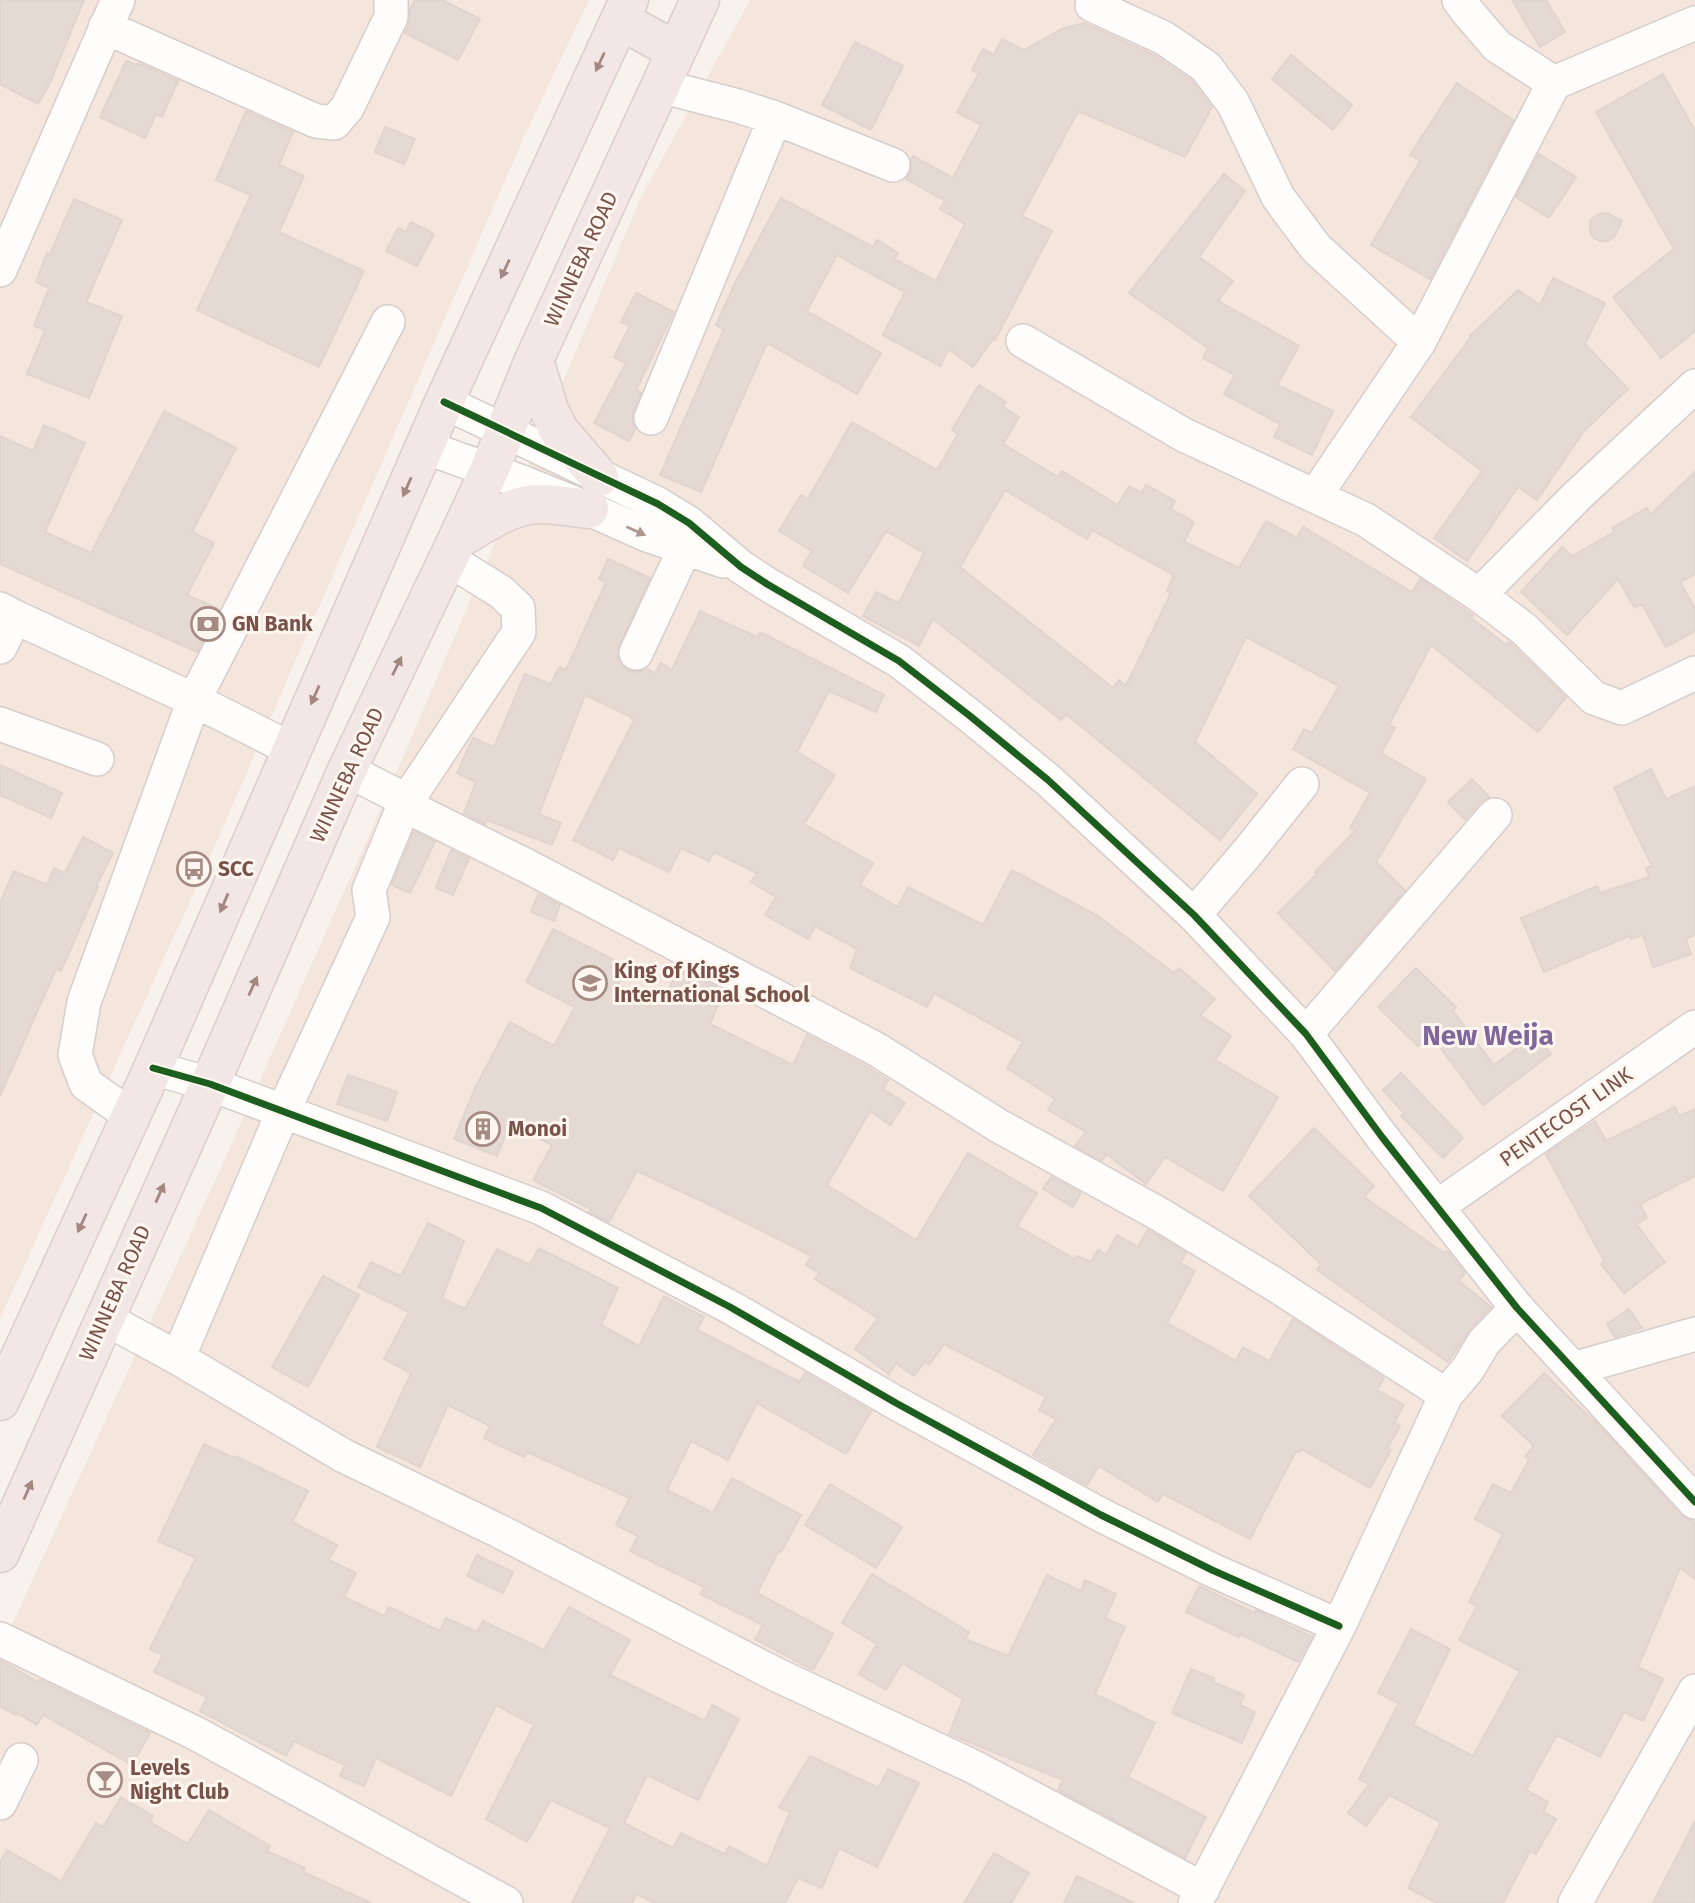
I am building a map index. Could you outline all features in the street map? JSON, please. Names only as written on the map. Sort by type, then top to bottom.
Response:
[{"type":"highway","name":"WINNEBA ROAD","points":[[0,1553],[347,770],[453,550],[489,471],[534,360],[700,0]]},
{"type":"highway","points":[[0,1401],[153,1068],[290,749],[444,402],[624,10],[676,51]]},
{"type":"highway","points":[[453,550],[493,519],[519,508],[594,493],[549,410],[534,360]]},
{"type":"street","points":[[0,270],[111,13],[316,121],[334,123],[347,108],[391,17],[391,0]]},
{"type":"street","points":[[1459,0],[1497,47],[1554,83]]},
{"type":"street","points":[[1092,5],[1164,38],[1206,67],[1233,103],[1278,197],[1316,248],[1419,342]]},
{"type":"street","points":[[1315,496],[1419,342],[1554,83],[1695,23]]},
{"type":"street","points":[[660,86],[775,118],[893,165]]},
{"type":"street","points":[[651,418],[775,118]]},
{"type":"street","points":[[131,1116],[86,1084],[75,1055],[84,1002],[194,700],[388,322]]},
{"type":"street","points":[[1023,341],[1184,435],[1366,520],[1479,595],[1524,629],[1594,698],[1622,708],[1695,673]]},
{"type":"street","points":[[1479,595],[1577,496],[1695,386]]},
{"type":"street","points":[[444,402],[505,430],[594,493],[647,535],[741,567]]},
{"type":"street","points":[[425,447],[522,482],[659,503],[689,523],[741,567],[777,591],[898,661],[1048,780],[1194,915],[1306,1034],[1382,1137],[1517,1308],[1695,1502]]},
{"type":"street","points":[[636,653],[685,548]]},
{"type":"street","points":[[178,1358],[283,1112],[373,917],[369,890],[404,805],[519,632],[518,608],[453,550]]},
{"type":"street","points":[[0,647],[7,613],[194,700],[290,749]]},
{"type":"street","points":[[0,724],[97,759]]},
{"type":"street","points":[[347,770],[394,794],[404,805],[527,866],[876,1049],[999,1126],[1159,1214],[1275,1284],[1446,1395]]},
{"type":"street","points":[[1194,915],[1302,784]]},
{"type":"street","points":[[1306,1034],[1495,815]]},
{"type":"street","name":"PENTECOST LINK","points":[[1438,1206],[1695,1027]]},
{"type":"street","points":[[153,1068],[210,1084],[541,1208],[730,1307],[896,1404],[1101,1515],[1212,1570],[1339,1626]]},
{"type":"street","points":[[104,1318],[178,1358],[344,1456],[499,1531],[775,1674],[972,1766],[1199,1896],[1339,1626],[1446,1395],[1468,1370],[1484,1342],[1517,1308]]},
{"type":"street","points":[[1573,1368],[1695,1334]]},
{"type":"street","points":[[0,1639],[195,1733],[506,1903]]},
{"type":"street","points":[[1575,1903],[1695,1691]]},
{"type":"street","points":[[0,1803],[21,1760]]},
{"type":"shaded area","points":[[0,0],[589,0],[524,137],[210,857],[0,1319]]},
{"type":"shaded area","points":[[750,0],[1695,0],[1695,1903],[0,1903],[0,1651],[368,838],[641,197]]},
{"type":"building","points":[[0,0],[84,0],[49,85],[38,104],[0,84]]},
{"type":"building","points":[[415,0],[442,0],[480,19],[458,60],[405,33],[409,25],[410,9]]},
{"type":"building","points":[[1512,0],[1546,0],[1565,32],[1540,47]]},
{"type":"building","points":[[1084,23],[1154,55],[1192,81],[1212,107],[1185,157],[1078,111],[1022,216],[1052,231],[995,340],[993,339],[973,367],[949,349],[940,366],[883,335],[905,292],[837,255],[807,311],[881,353],[857,394],[767,343],[701,492],[660,475],[724,329],[716,325],[735,283],[781,198],[873,247],[877,240],[898,253],[894,259],[936,281],[965,224],[940,209],[945,201],[906,179],[911,171],[911,159],[913,156],[953,178],[981,125],[957,112],[979,73],[972,70],[983,49],[994,55],[1002,39],[1024,50],[1062,29]]},
{"type":"building","points":[[855,42],[903,66],[871,130],[822,105]]},
{"type":"building","points":[[1291,55],[1352,105],[1333,130],[1272,79]]},
{"type":"building","points":[[126,61],[136,65],[138,63],[178,81],[162,117],[156,114],[145,138],[100,117]]},
{"type":"building","points":[[1663,74],[1695,131],[1695,331],[1661,358],[1613,297],[1674,249],[1596,112]]},
{"type":"building","points":[[1457,83],[1513,120],[1430,279],[1371,245],[1420,161],[1410,155]]},
{"type":"building","points":[[246,111],[293,132],[279,165],[304,176],[279,232],[364,271],[319,367],[197,310],[251,195],[216,180]]},
{"type":"building","points":[[385,127],[415,139],[404,164],[375,152]]},
{"type":"building","points":[[1539,154],[1576,177],[1549,218],[1516,197]]},
{"type":"building","points":[[1224,174],[1245,191],[1199,257],[1233,281],[1218,301],[1299,346],[1277,385],[1333,411],[1312,455],[1274,437],[1280,424],[1224,394],[1235,375],[1203,358],[1208,348],[1129,293]]},
{"type":"building","points":[[74,199],[122,220],[86,302],[122,316],[89,398],[27,374],[45,330],[34,326],[49,288],[36,282]]},
{"type":"building","points":[[1607,213],[1622,221],[1614,237],[1608,241],[1600,241],[1590,232],[1590,220],[1599,214]]},
{"type":"building","points":[[411,222],[434,234],[417,266],[386,251],[398,228],[406,232]]},
{"type":"building","points":[[1553,278],[1605,303],[1585,344],[1628,389],[1583,432],[1537,500],[1518,487],[1467,561],[1434,538],[1482,471],[1411,417],[1470,336],[1518,290],[1540,305]]},
{"type":"building","points":[[636,293],[674,312],[636,390],[641,393],[633,411],[635,429],[629,441],[594,423],[626,363],[614,357],[630,326],[621,322]]},
{"type":"building","points":[[979,385],[1006,402],[1003,407],[1019,417],[1003,444],[1058,477],[1062,471],[1118,505],[1129,486],[1142,493],[1146,485],[1175,501],[1171,509],[1194,522],[1184,542],[1239,568],[1266,521],[1297,538],[1303,527],[1412,592],[1420,579],[1473,615],[1471,618],[1506,645],[1509,642],[1566,697],[1538,732],[1431,645],[1389,725],[1395,728],[1381,753],[1426,779],[1376,862],[1405,890],[1335,971],[1278,913],[1355,831],[1350,828],[1370,793],[1293,749],[1304,729],[1312,733],[1339,686],[1246,637],[1195,742],[1257,794],[1220,840],[1066,714],[1061,720],[933,619],[919,646],[863,616],[876,592],[899,603],[924,553],[886,531],[848,593],[803,566],[812,551],[779,531],[801,495],[808,499],[852,422],[937,470],[958,434],[952,430]],"holes":[[[1005,490],[1087,539],[1092,530],[1174,575],[1167,591],[1171,593],[1126,686],[1119,680],[1113,688],[960,567]]]},
{"type":"building","points":[[164,411],[236,448],[192,532],[214,543],[187,595],[219,609],[197,652],[0,564],[0,436],[33,451],[44,425],[85,443],[45,532],[91,553]]},
{"type":"building","points":[[1695,472],[1695,574],[1680,582],[1695,609],[1695,631],[1666,647],[1642,604],[1635,608],[1618,579],[1567,635],[1521,592],[1562,547],[1572,556],[1614,532],[1612,528],[1647,508],[1650,515]]},
{"type":"building","points":[[608,559],[650,578],[616,653],[627,670],[637,672],[647,669],[655,673],[661,663],[672,670],[700,611],[757,637],[760,632],[884,695],[876,712],[829,691],[797,752],[835,775],[804,824],[873,863],[860,885],[898,907],[908,887],[983,925],[1012,870],[1098,916],[1174,973],[1179,968],[1215,999],[1200,1015],[1231,1036],[1215,1060],[1278,1097],[1223,1191],[1165,1157],[1146,1184],[1106,1154],[1102,1161],[1075,1146],[1086,1132],[1048,1110],[1055,1099],[1007,1068],[1023,1042],[934,993],[927,1007],[850,968],[857,949],[815,926],[808,939],[765,915],[776,897],[751,882],[757,873],[714,852],[709,861],[681,848],[669,872],[619,848],[613,860],[573,840],[634,720],[632,717],[585,695],[539,814],[561,823],[552,845],[487,820],[485,824],[464,813],[476,782],[457,773],[473,738],[494,747],[525,674],[551,684],[559,667],[566,670],[606,582],[599,579]]},
{"type":"building","points":[[0,765],[62,793],[51,818],[0,795]]},
{"type":"building","points":[[1651,769],[1666,799],[1695,786],[1695,935],[1686,939],[1691,954],[1653,967],[1643,935],[1631,939],[1629,936],[1544,972],[1521,918],[1597,886],[1600,893],[1649,877],[1646,868],[1652,866],[1614,788]]},
{"type":"building","points":[[1472,779],[1489,797],[1480,802],[1465,820],[1448,802]]},
{"type":"building","points":[[414,831],[435,842],[410,893],[392,885]]},
{"type":"building","points":[[83,837],[113,853],[96,886],[98,887],[61,971],[56,969],[0,1096],[0,903],[14,871],[47,885],[54,868],[65,873]]},
{"type":"building","points":[[451,850],[469,859],[453,895],[436,888]]},
{"type":"building","points":[[538,894],[560,905],[554,921],[531,912]]},
{"type":"building","points":[[553,929],[614,960],[610,969],[623,975],[618,985],[662,1006],[678,967],[724,991],[710,1024],[793,1065],[807,1035],[888,1080],[883,1089],[905,1103],[890,1125],[870,1111],[827,1185],[916,1240],[968,1153],[1037,1193],[1017,1226],[1075,1259],[1077,1256],[1091,1262],[1098,1250],[1106,1255],[1117,1235],[1138,1247],[1148,1230],[1186,1253],[1180,1263],[1195,1271],[1167,1323],[1236,1361],[1243,1347],[1269,1361],[1293,1319],[1384,1378],[1377,1390],[1404,1405],[1394,1423],[1400,1426],[1387,1449],[1391,1450],[1370,1488],[1301,1449],[1299,1453],[1296,1451],[1250,1539],[1163,1494],[1158,1502],[1099,1466],[1087,1485],[1033,1455],[1056,1419],[1039,1410],[1046,1397],[944,1344],[929,1365],[925,1362],[914,1376],[896,1363],[889,1374],[855,1349],[878,1318],[815,1279],[820,1273],[806,1265],[812,1256],[637,1171],[609,1222],[589,1212],[591,1209],[533,1180],[552,1145],[510,1123],[497,1156],[454,1139],[476,1086],[510,1022],[554,1046],[575,1007],[526,982]]},
{"type":"building","points":[[1416,968],[1456,1007],[1453,1011],[1494,1065],[1536,1034],[1551,1054],[1483,1105],[1430,1034],[1418,1046],[1378,1007]]},
{"type":"building","points":[[1401,1073],[1463,1138],[1443,1158],[1401,1116],[1404,1113],[1383,1090]]},
{"type":"building","points":[[348,1075],[397,1092],[387,1121],[337,1104]]},
{"type":"building","points":[[1675,1107],[1679,1116],[1695,1109],[1695,1176],[1640,1204],[1647,1218],[1636,1224],[1665,1262],[1624,1293],[1601,1264],[1604,1261],[1546,1154],[1595,1121],[1606,1141]]},
{"type":"building","points":[[1314,1128],[1374,1186],[1364,1197],[1444,1253],[1448,1252],[1465,1273],[1459,1281],[1491,1307],[1470,1329],[1448,1362],[1317,1270],[1321,1264],[1249,1196]]},
{"type":"building","points":[[1051,1177],[1081,1193],[1073,1207],[1043,1189]]},
{"type":"building","points":[[428,1223],[464,1241],[442,1298],[465,1309],[497,1249],[530,1265],[539,1248],[618,1288],[601,1325],[639,1346],[664,1296],[704,1317],[697,1330],[800,1382],[805,1373],[871,1411],[846,1454],[757,1403],[728,1460],[691,1441],[667,1490],[713,1513],[732,1478],[801,1515],[757,1593],[833,1634],[813,1670],[755,1639],[763,1625],[700,1594],[704,1587],[630,1551],[638,1536],[616,1525],[630,1498],[527,1452],[524,1457],[484,1438],[490,1426],[448,1405],[420,1467],[377,1447],[411,1373],[384,1359],[409,1312],[358,1287],[371,1262],[401,1276]]},
{"type":"building","points":[[323,1276],[359,1295],[308,1387],[272,1367]]},
{"type":"building","points":[[1629,1309],[1642,1328],[1615,1337],[1607,1324]]},
{"type":"building","points":[[1544,1373],[1600,1427],[1681,1515],[1695,1522],[1695,1579],[1680,1568],[1638,1667],[1663,1679],[1643,1721],[1624,1712],[1600,1757],[1557,1735],[1526,1790],[1548,1802],[1543,1812],[1556,1819],[1536,1854],[1530,1851],[1503,1903],[1437,1903],[1408,1888],[1441,1822],[1389,1795],[1366,1826],[1348,1813],[1369,1784],[1359,1779],[1399,1703],[1378,1693],[1411,1629],[1450,1649],[1413,1725],[1473,1756],[1520,1671],[1459,1640],[1477,1606],[1469,1602],[1503,1534],[1475,1519],[1493,1484],[1511,1493],[1529,1460],[1525,1456],[1534,1446],[1502,1416]]},
{"type":"building","points":[[204,1444],[308,1491],[292,1522],[337,1545],[329,1560],[356,1573],[344,1597],[384,1616],[389,1607],[440,1631],[446,1618],[477,1632],[483,1621],[544,1650],[569,1607],[630,1640],[610,1675],[705,1721],[712,1705],[739,1719],[698,1800],[647,1775],[624,1823],[673,1848],[681,1833],[725,1854],[729,1846],[767,1866],[790,1812],[779,1807],[810,1756],[879,1788],[888,1769],[919,1783],[877,1867],[839,1848],[822,1888],[798,1878],[785,1903],[655,1903],[636,1894],[632,1903],[572,1903],[610,1828],[551,1800],[527,1842],[486,1819],[534,1725],[496,1705],[451,1796],[376,1758],[364,1786],[340,1776],[345,1765],[294,1741],[286,1756],[200,1711],[207,1697],[154,1672],[163,1655],[150,1649],[196,1558],[158,1541]]},
{"type":"building","points":[[830,1484],[902,1527],[876,1568],[805,1525]]},
{"type":"building","points":[[477,1555],[513,1572],[503,1593],[467,1576]]},
{"type":"building","points":[[872,1574],[969,1632],[965,1639],[1008,1656],[1047,1575],[1081,1591],[1085,1580],[1116,1594],[1105,1618],[1125,1627],[1095,1694],[1155,1723],[1128,1777],[1206,1817],[1185,1858],[1058,1790],[1063,1780],[949,1734],[963,1699],[902,1663],[886,1690],[859,1674],[877,1644],[842,1623]]},
{"type":"building","points":[[1199,1586],[1312,1637],[1298,1662],[1186,1612]]},
{"type":"building","points":[[0,1660],[38,1682],[40,1680],[150,1733],[132,1765],[43,1715],[37,1725],[0,1706]]},
{"type":"building","points":[[1191,1669],[1244,1695],[1240,1705],[1255,1712],[1242,1743],[1172,1713]]},
{"type":"building","points":[[121,1797],[153,1816],[150,1822],[188,1844],[209,1810],[270,1846],[267,1851],[305,1868],[303,1872],[371,1903],[0,1903],[0,1862],[7,1850],[61,1881],[96,1823],[103,1827]]},
{"type":"building","points":[[1695,1821],[1695,1903],[1653,1903]]},
{"type":"building","points":[[994,1853],[1029,1873],[1011,1903],[964,1903]]},
{"type":"building","points":[[1077,1876],[1134,1903],[1064,1903]]},
{"type":"cycle path","points":[[444,402],[658,504],[689,523],[741,567],[899,661],[1048,780],[1194,915],[1306,1034],[1382,1137],[1517,1308],[1695,1502]]},
{"type":"cycle path","points":[[153,1068],[210,1084],[541,1208],[730,1307],[896,1403],[1101,1515],[1212,1570],[1339,1626]]},
{"type":"place","name":"GN Bank","points":[[208,624]]},
{"type":"place","name":"SCC","points":[[194,869]]},
{"type":"place","name":"King of Kings International School","points":[[590,983]]},
{"type":"place","name":"Monoi","points":[[483,1129]]},
{"type":"place","name":"Levels Night Club","points":[[105,1780]]},
{"type":"district","name":"New Weija","points":[[1488,1035]]}]
